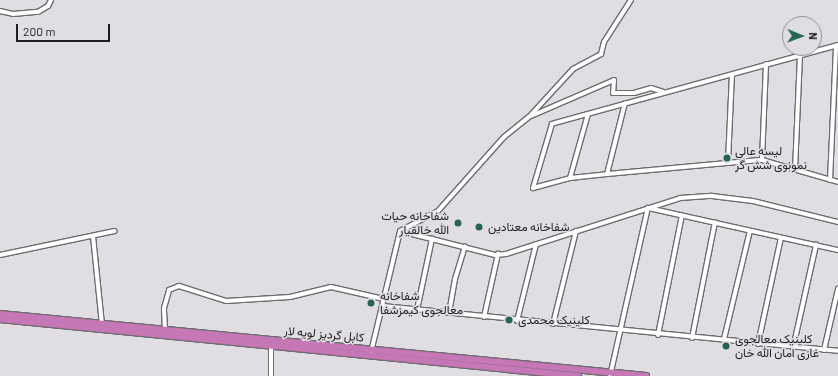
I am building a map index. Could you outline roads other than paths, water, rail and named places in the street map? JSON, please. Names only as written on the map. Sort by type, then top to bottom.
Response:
[{"type":"highway","name":"کابل گردیز لویه لار","points":[[0,314],[165,329],[578,376]]},
{"type":"highway","name":"کابل گردیز لویه لار","points":[[0,319],[271,346],[646,376]]},
{"type":"street","points":[[0,11],[13,14],[34,13],[48,6],[52,0]]},
{"type":"street","points":[[371,353],[400,231],[438,211],[504,137],[529,117],[573,69],[601,54],[604,42],[631,0]]},
{"type":"street","points":[[822,50],[837,46],[830,180]]},
{"type":"street","points":[[795,170],[800,56],[766,64],[732,75],[664,92],[552,124],[533,188],[570,178],[607,174],[640,173],[728,162],[762,160],[795,170],[838,182]]},
{"type":"street","points":[[762,160],[766,64]]},
{"type":"street","points":[[728,162],[732,75]]},
{"type":"street","points":[[529,117],[614,80],[613,93],[634,93],[651,88],[664,92]]},
{"type":"street","points":[[607,174],[625,103]]},
{"type":"street","points":[[570,178],[588,114]]},
{"type":"street","points":[[400,231],[465,247],[498,254],[506,254],[680,198],[712,196],[753,201],[838,222]]},
{"type":"street","points":[[648,208],[838,250]]},
{"type":"street","points":[[610,374],[648,208]]},
{"type":"street","points":[[658,335],[682,215]]},
{"type":"street","points":[[692,338],[714,222]]},
{"type":"street","points":[[0,256],[115,231]]},
{"type":"street","points":[[724,339],[750,231]]},
{"type":"street","points":[[553,324],[576,232]]},
{"type":"street","points":[[93,236],[102,324]]},
{"type":"street","points":[[758,344],[781,238]]},
{"type":"street","points":[[416,310],[432,239]]},
{"type":"street","points":[[517,321],[536,244]]},
{"type":"street","points":[[793,348],[816,246]]},
{"type":"street","points":[[449,313],[455,279],[465,247]]},
{"type":"street","points":[[484,317],[498,254]]},
{"type":"street","points":[[165,329],[164,308],[169,290],[179,286],[226,301],[290,297],[331,287],[384,299]]},
{"type":"street","points":[[824,350],[838,289]]},
{"type":"street","points":[[382,306],[658,335],[724,339],[793,348],[838,351]]},
{"type":"street","points":[[271,346],[271,376]]},
{"type":"place","name":"لیسه عالی نمونوی شش گر","points":[[727,158]]},
{"type":"place","name":"شفاخانه حیات الله خالقیار","points":[[458,223]]},
{"type":"place","name":"شفاخانه معتادین","points":[[479,227]]},
{"type":"place","name":"شفاخانه معالجوی کیمزشفا","points":[[371,303]]},
{"type":"place","name":"کلینیک محمدی","points":[[509,320]]},
{"type":"place","name":"کلینیک معالجوی غازی امان الله خان","points":[[726,346]]}]
